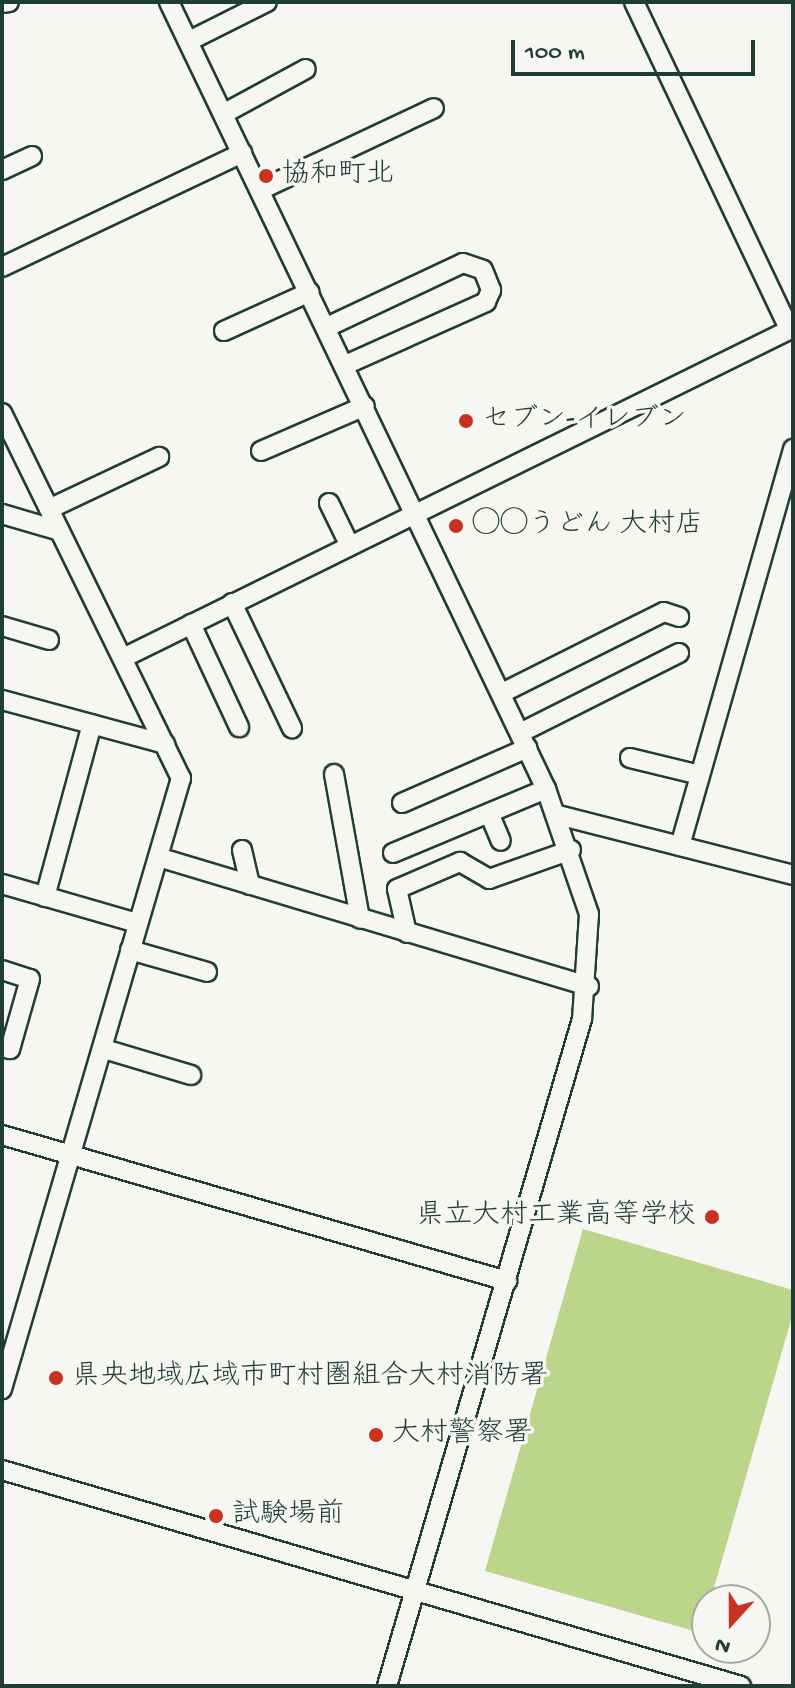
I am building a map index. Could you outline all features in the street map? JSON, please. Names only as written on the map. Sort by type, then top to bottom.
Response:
[{"type":"street","points":[[2,3],[9,2]]},
{"type":"street","points":[[169,2],[502,693],[558,815],[589,914],[589,986],[507,1281],[387,1686]]},
{"type":"street","points":[[189,41],[267,2]]},
{"type":"street","points":[[123,658],[416,510],[792,329],[634,2]]},
{"type":"street","points":[[223,114],[306,69]]},
{"type":"street","points":[[260,190],[434,108]]},
{"type":"street","points":[[2,267],[242,153]]},
{"type":"street","points":[[2,170],[32,156]]},
{"type":"street","points":[[327,327],[463,263],[483,270],[491,290],[486,302],[345,365]]},
{"type":"street","points":[[224,331],[310,292]]},
{"type":"street","points":[[261,451],[365,406]]},
{"type":"street","points":[[2,413],[181,778],[137,923],[76,1156],[2,1389]]},
{"type":"street","points":[[680,846],[793,449]]},
{"type":"street","points":[[49,509],[159,457]]},
{"type":"street","points":[[329,503],[349,544]]},
{"type":"street","points":[[2,514],[60,531]]},
{"type":"street","points":[[232,603],[292,728]]},
{"type":"street","points":[[502,693],[664,612],[679,617]]},
{"type":"street","points":[[191,624],[239,727]]},
{"type":"street","points":[[2,626],[49,640]]},
{"type":"street","points":[[402,803],[524,741],[679,653]]},
{"type":"street","points":[[2,700],[165,744]]},
{"type":"street","points":[[45,897],[92,724]]},
{"type":"street","points":[[630,758],[700,775]]},
{"type":"street","points":[[334,774],[360,919]]},
{"type":"street","points":[[393,853],[546,789]]},
{"type":"street","points":[[489,813],[501,841]]},
{"type":"street","points":[[558,815],[793,875]]},
{"type":"street","points":[[242,850],[250,885]]},
{"type":"street","points":[[407,933],[397,889],[460,862],[489,879],[571,850]]},
{"type":"street","points":[[158,857],[589,986]]},
{"type":"street","points":[[2,884],[137,923]]},
{"type":"street","points":[[130,950],[207,972]]},
{"type":"street","points":[[2,970],[30,979],[10,1049],[2,1047]]},
{"type":"street","points":[[104,1049],[191,1075]]},
{"type":"street","points":[[2,1135],[507,1281]]},
{"type":"street","points":[[2,1470],[415,1588],[717,1682],[741,1686]]},
{"type":"green space","points":[[583,1229],[793,1290],[793,1313],[715,1584],[691,1584],[691,1630],[485,1571]]},
{"type":"place","name":"協和町北","points":[[266,176]]},
{"type":"place","name":"セブン-イレブン","points":[[466,421]]},
{"type":"place","name":"◯◯うどん 大村店","points":[[456,526]]},
{"type":"place","name":"県立大村工業高等学校","points":[[712,1217]]},
{"type":"place","name":"県央地域広域市町村圏組合大村消防署","points":[[56,1378]]},
{"type":"place","name":"大村警察署","points":[[376,1435]]},
{"type":"place","name":"試験場前","points":[[216,1516]]}]
